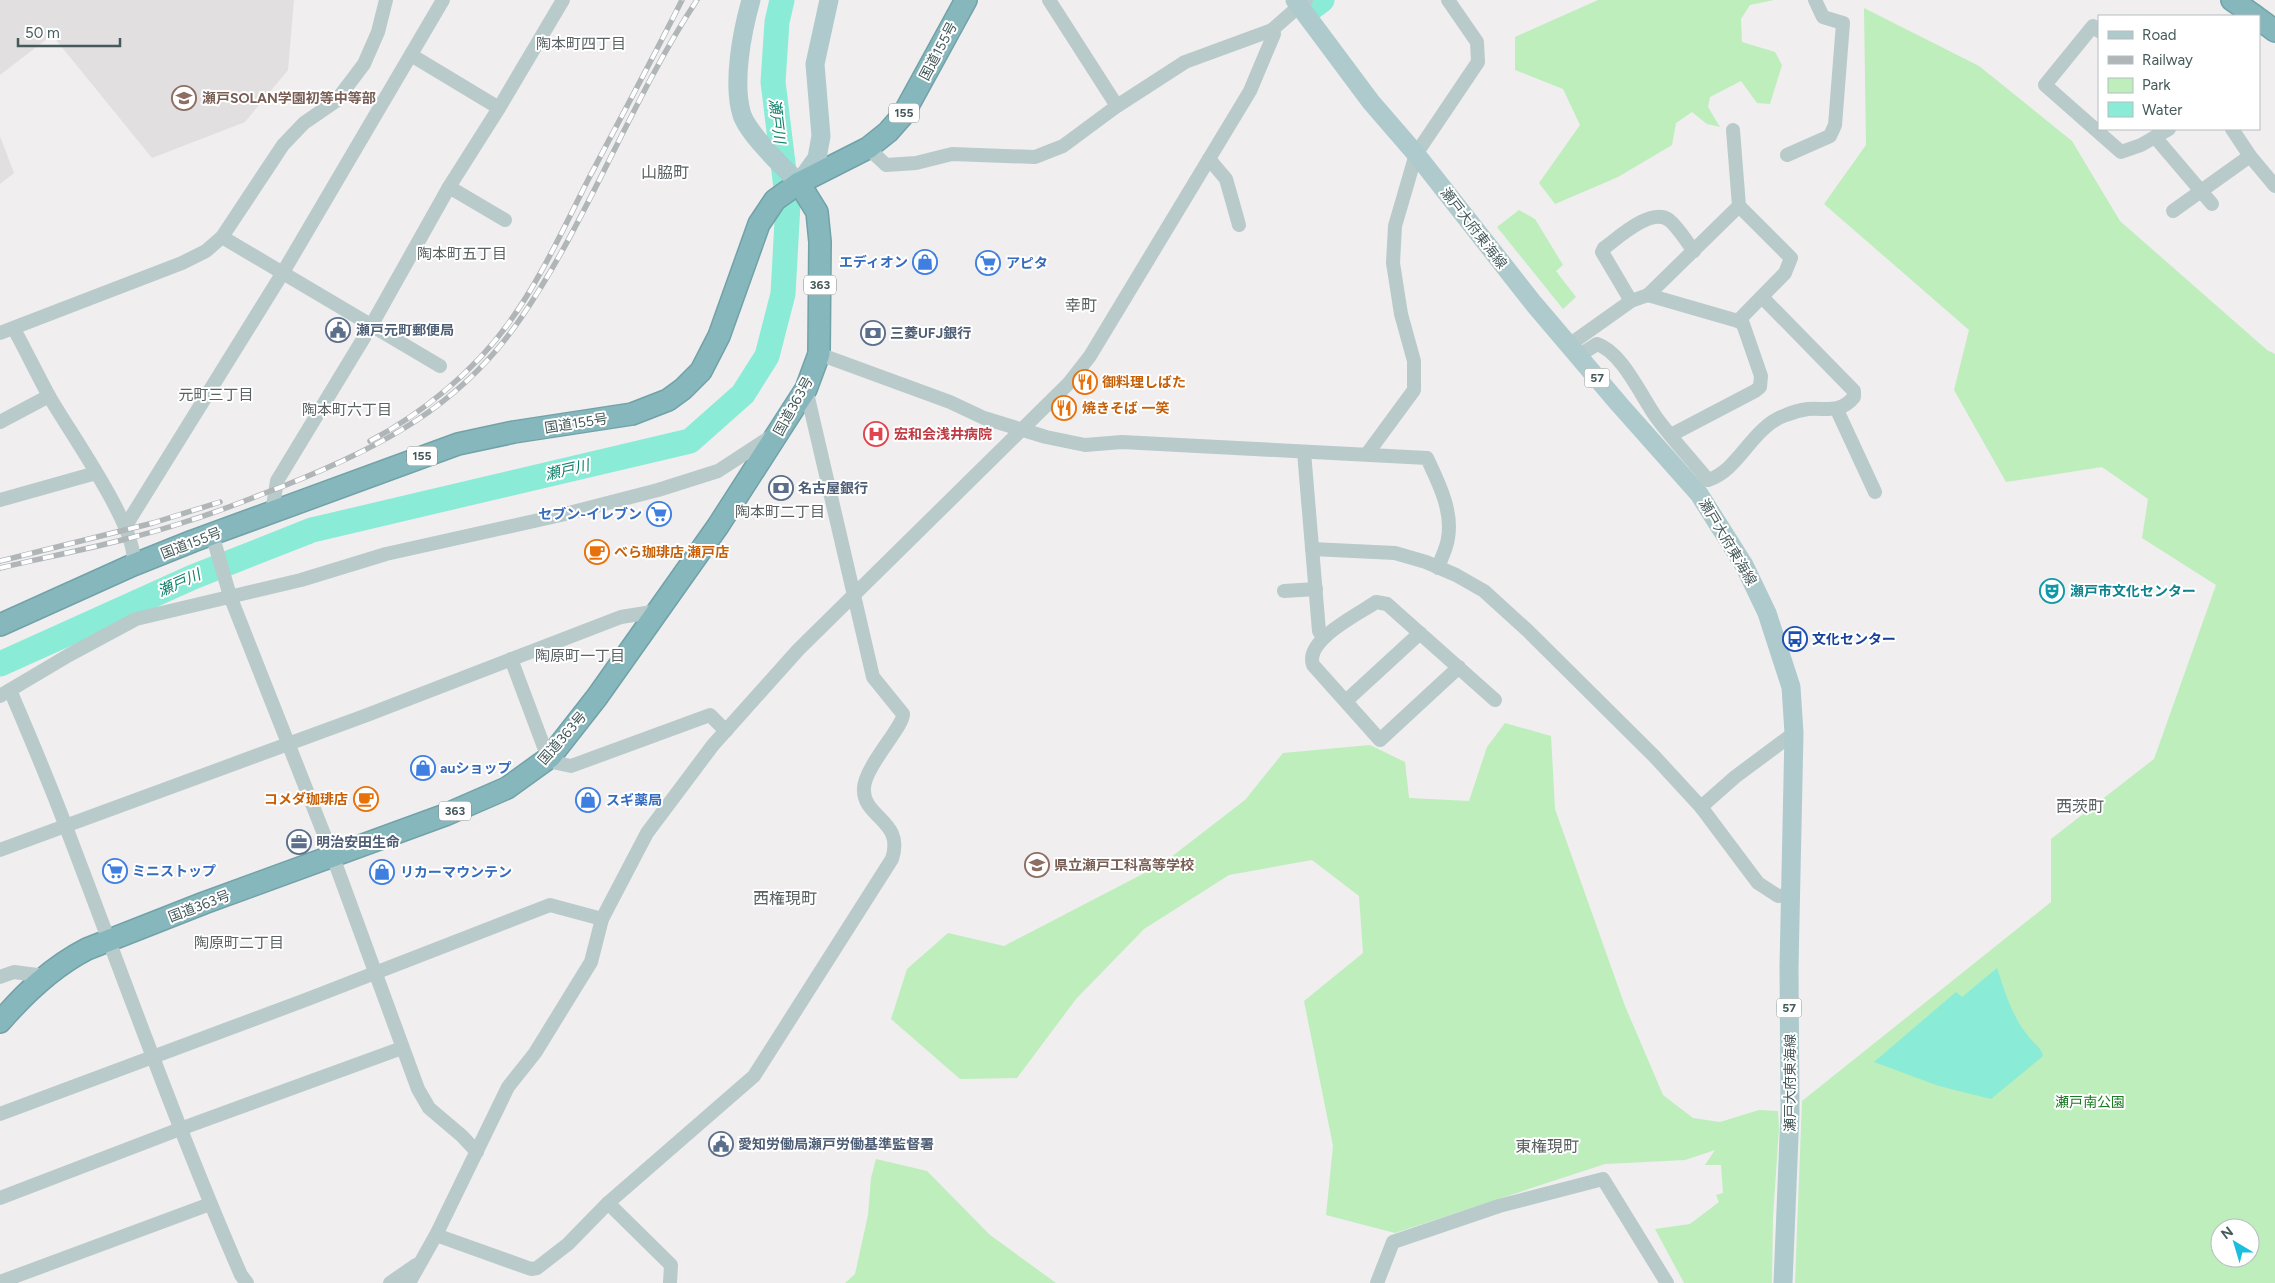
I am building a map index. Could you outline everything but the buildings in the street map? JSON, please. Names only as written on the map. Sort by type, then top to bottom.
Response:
[{"type":"highway","name":"国道155号","points":[[0,625],[133,565],[214,541],[272,512],[458,444],[514,432],[632,414],[668,400],[683,389],[701,371],[719,336],[759,224],[775,200],[800,183],[868,148],[888,132],[903,114],[966,0]]},
{"type":"highway","points":[[2232,0],[2252,15]]},
{"type":"highway","points":[[2260,21],[2275,31]]},
{"type":"highway","name":"国道363号","points":[[0,1022],[22,997],[45,976],[70,958],[109,941],[445,815],[507,788],[550,756],[597,697],[718,526],[806,389],[819,354],[820,242],[817,212],[800,183]]},
{"type":"main road","points":[[751,0],[745,20],[738,78],[739,98],[743,117],[771,155],[800,183],[817,158],[820,143],[815,64],[829,0]]},
{"type":"main road","name":"瀬戸大府東海線","points":[[1300,1],[1371,102],[1416,154],[1573,351],[1699,494],[1744,565],[1767,613],[1791,687],[1794,733],[1789,967],[1790,1112],[1783,1283]]},
{"type":"street","points":[[125,527],[282,274],[443,0]]},
{"type":"street","points":[[272,512],[277,481],[371,326],[449,187],[499,108],[563,0]]},
{"type":"street","points":[[1049,0],[1118,106]]},
{"type":"street","points":[[1367,454],[1414,390],[1414,361],[1401,314],[1393,263],[1395,226],[1416,154],[1478,62],[1477,42],[1448,0]]},
{"type":"street","points":[[1787,155],[1830,136],[1835,125],[1844,23],[1822,17],[1815,0]]},
{"type":"street","points":[[868,148],[886,165],[916,163],[952,154],[1035,157],[1063,146],[1118,106],[1185,62],[1272,30],[1300,1]]},
{"type":"street","points":[[0,333],[182,263],[206,251],[222,237],[283,145],[304,123],[336,101],[364,64],[378,32],[384,3]]},
{"type":"street","points":[[2098,30],[2093,26],[2045,85],[2121,152],[2141,145],[2167,130]]},
{"type":"street","points":[[409,1283],[436,1235],[508,1087],[535,1054],[590,962],[602,919],[647,833],[713,745],[798,650],[1069,383],[1090,356],[1250,91],[1274,34],[1272,30]]},
{"type":"street","points":[[411,55],[499,108]]},
{"type":"street","points":[[1733,130],[1738,206],[1791,258],[1785,273],[1738,321]]},
{"type":"street","points":[[2233,130],[2250,156],[2275,186]]},
{"type":"street","points":[[2155,137],[2212,204]]},
{"type":"street","points":[[2173,211],[2250,156]]},
{"type":"street","points":[[1209,159],[1226,179],[1239,225]]},
{"type":"street","points":[[449,187],[505,220]]},
{"type":"street","points":[[1573,351],[1631,301],[1648,295],[1738,206]]},
{"type":"street","points":[[1631,301],[1602,252],[1604,248],[1646,219],[1662,217],[1669,220],[1694,251]]},
{"type":"street","points":[[222,237],[440,366]]},
{"type":"street","points":[[1648,295],[1743,324],[1761,376],[1760,387],[1671,435]]},
{"type":"street","points":[[1573,351],[1597,344],[1606,347],[1615,356],[1671,435],[1708,480],[1721,476],[1761,429],[1784,415],[1807,409],[1836,410],[1848,404],[1854,397],[1854,391],[1762,297]]},
{"type":"street","points":[[14,329],[49,396],[96,473],[125,527],[135,556],[133,565]]},
{"type":"street","points":[[819,354],[950,402],[984,418],[1046,437],[1085,445],[1122,442],[1427,458],[1446,506],[1448,537],[1438,568]]},
{"type":"street","points":[[436,1235],[531,1269],[537,1268],[568,1244],[608,1203],[754,1076],[892,859],[896,848],[891,829],[869,806],[864,789],[868,775],[882,748],[902,722],[903,714],[874,677],[806,389]]},
{"type":"street","points":[[0,422],[49,396]]},
{"type":"street","points":[[1836,410],[1875,492]]},
{"type":"street","points":[[247,1283],[241,1275],[210,1204],[180,1129],[66,825],[5,693],[69,655],[136,619],[228,591],[301,580],[386,554],[561,515],[658,490],[718,471],[780,432]]},
{"type":"street","points":[[1304,452],[1319,631],[1323,637]]},
{"type":"street","points":[[0,500],[96,473]]},
{"type":"street","points":[[214,541],[228,591],[333,857],[418,1089],[429,1108],[462,1136],[476,1152]]},
{"type":"street","points":[[1312,548],[1395,553],[1426,562],[1456,575],[1484,591],[1527,630],[1654,756],[1701,807],[1758,882],[1778,896],[1790,895]]},
{"type":"street","points":[[1284,591],[1316,589]]},
{"type":"street","points":[[1459,667],[1380,740],[1313,665],[1311,660],[1313,651],[1323,637],[1376,602],[1381,601],[1387,604],[1459,667],[1496,700]]},
{"type":"street","points":[[0,850],[287,744],[621,617],[658,611]]},
{"type":"street","points":[[1346,701],[1420,633]]},
{"type":"street","points":[[512,659],[544,747],[557,763],[571,766],[710,715],[726,731]]},
{"type":"street","points":[[1701,807],[1735,777],[1794,733]]},
{"type":"street","points":[[0,1114],[550,905],[602,919]]},
{"type":"street","points":[[0,977],[14,972],[45,976]]},
{"type":"street","points":[[0,1198],[180,1129],[402,1048]]},
{"type":"street","points":[[1377,1283],[1393,1242],[1499,1206],[1603,1179],[1667,1283]]},
{"type":"street","points":[[608,1203],[671,1265],[670,1283]]},
{"type":"street","points":[[0,1282],[210,1204]]},
{"type":"street","points":[[390,1283],[421,1261]]},
{"type":"shaded area","name":"瀬戸SOLAN学園初等中等部","points":[[0,0],[294,0],[288,70],[245,122],[152,158],[52,35],[0,75]]},
{"type":"shaded area","points":[[0,136],[14,173],[0,184]]},
{"type":"green space","points":[[1598,0],[1774,0],[1750,5],[1741,19],[1742,42],[1775,52],[1782,65],[1770,104],[1757,103],[1741,81],[1710,97],[1708,107],[1720,127],[1707,124],[1692,112],[1676,123],[1672,145],[1618,177],[1555,204],[1539,183],[1580,125],[1563,89],[1515,70],[1515,37]]},
{"type":"green space","name":"瀬戸南公園","points":[[1864,8],[1979,66],[2072,141],[2120,221],[2267,350],[2275,354],[2275,1283],[1795,1283],[1802,1101],[2051,902],[2051,839],[2154,759],[2216,585],[2142,538],[2148,499],[2102,467],[2006,482],[1954,390],[1969,330],[1824,204],[1866,145]]},
{"type":"green space","points":[[1519,210],[1535,219],[1563,265],[1556,271],[1576,297],[1563,309],[1497,227]]},
{"type":"green space","points":[[1505,723],[1551,736],[1555,809],[1625,1006],[1663,1095],[1693,1118],[1720,1122],[1759,1110],[1778,1111],[1779,1129],[1773,1216],[1772,1283],[1684,1283],[1655,1229],[1690,1224],[1719,1202],[1716,1195],[1723,1193],[1721,1165],[1705,1165],[1715,1150],[1685,1160],[1605,1164],[1395,1233],[1326,1215],[1333,1146],[1304,1001],[1363,953],[1359,896],[1312,860],[1229,875],[1144,929],[1076,999],[1017,1078],[960,1079],[891,1019],[907,969],[948,933],[1004,946],[1162,864],[1245,800],[1283,753],[1370,745],[1405,762],[1409,798],[1469,801],[1487,747]]},
{"type":"green space","points":[[876,1159],[927,1171],[990,1235],[1056,1283],[845,1283],[855,1274],[868,1215],[871,1178]]},
{"type":"water","points":[[1997,968],[2006,995],[2018,1021],[2043,1056],[1991,1099],[1939,1086],[1874,1062],[1956,992],[1962,997]]},
{"type":"waterway","name":"瀬戸川","points":[[0,664],[193,577],[312,530],[690,441],[743,394],[767,356],[783,294],[788,204],[773,82],[777,22],[782,0]]},
{"type":"waterway","points":[[1310,9],[1322,0]]},
{"type":"railway","points":[[370,441],[409,418],[446,390],[479,359],[508,324],[552,252],[682,0]]},
{"type":"railway","points":[[0,568],[144,534],[202,516],[281,487],[352,456],[385,439],[446,399],[473,375],[499,347],[523,315],[547,277],[590,198],[651,77],[697,0]]},
{"type":"railway","points":[[0,561],[153,523],[220,502]]},
{"type":"place","name":"瀬戸SOLAN学園初等中等部","points":[[184,98]]},
{"type":"place","name":"エディオン","points":[[925,262]]},
{"type":"place","name":"アピタ","points":[[988,263]]},
{"type":"place","name":"瀬戸元町郵便局","points":[[338,330]]},
{"type":"place","name":"三菱UFJ銀行","points":[[873,333]]},
{"type":"place","name":"御料理しばた","points":[[1085,382]]},
{"type":"place","name":"焼きそば 一笑","points":[[1064,408]]},
{"type":"place","name":"宏和会浅井病院","points":[[876,434]]},
{"type":"place","name":"名古屋銀行","points":[[781,488]]},
{"type":"place","name":"セブン-イレブン","points":[[659,514]]},
{"type":"place","name":"べら珈琲店 瀬戸店","points":[[597,552]]},
{"type":"place","name":"瀬戸市文化センター","points":[[2052,591]]},
{"type":"place","name":"文化センター","points":[[1795,639]]},
{"type":"place","name":"auショップ","points":[[423,768]]},
{"type":"place","name":"コメダ珈琲店","points":[[366,799]]},
{"type":"place","name":"スギ薬局","points":[[588,800]]},
{"type":"place","name":"明治安田生命","points":[[299,842]]},
{"type":"place","name":"県立瀬戸工科高等学校","points":[[1037,865]]},
{"type":"place","name":"ミニストップ","points":[[115,871]]},
{"type":"place","name":"リカーマウンテン","points":[[382,872]]},
{"type":"place","name":"愛知労働局瀬戸労働基準監督署","points":[[721,1144]]},
{"type":"district","name":"陶本町四丁目","points":[[581,44]]},
{"type":"district","name":"山脇町","points":[[665,172]]},
{"type":"district","name":"陶本町五丁目","points":[[462,254]]},
{"type":"district","name":"幸町","points":[[1081,305]]},
{"type":"district","name":"元町三丁目","points":[[216,395]]},
{"type":"district","name":"陶本町六丁目","points":[[347,410]]},
{"type":"district","name":"陶本町二丁目","points":[[780,512]]},
{"type":"district","name":"陶原町一丁目","points":[[580,656]]},
{"type":"district","name":"西茨町","points":[[2080,806]]},
{"type":"district","name":"西権現町","points":[[785,898]]},
{"type":"district","name":"陶原町二丁目","points":[[239,943]]},
{"type":"district","name":"東権現町","points":[[1547,1146]]}]
